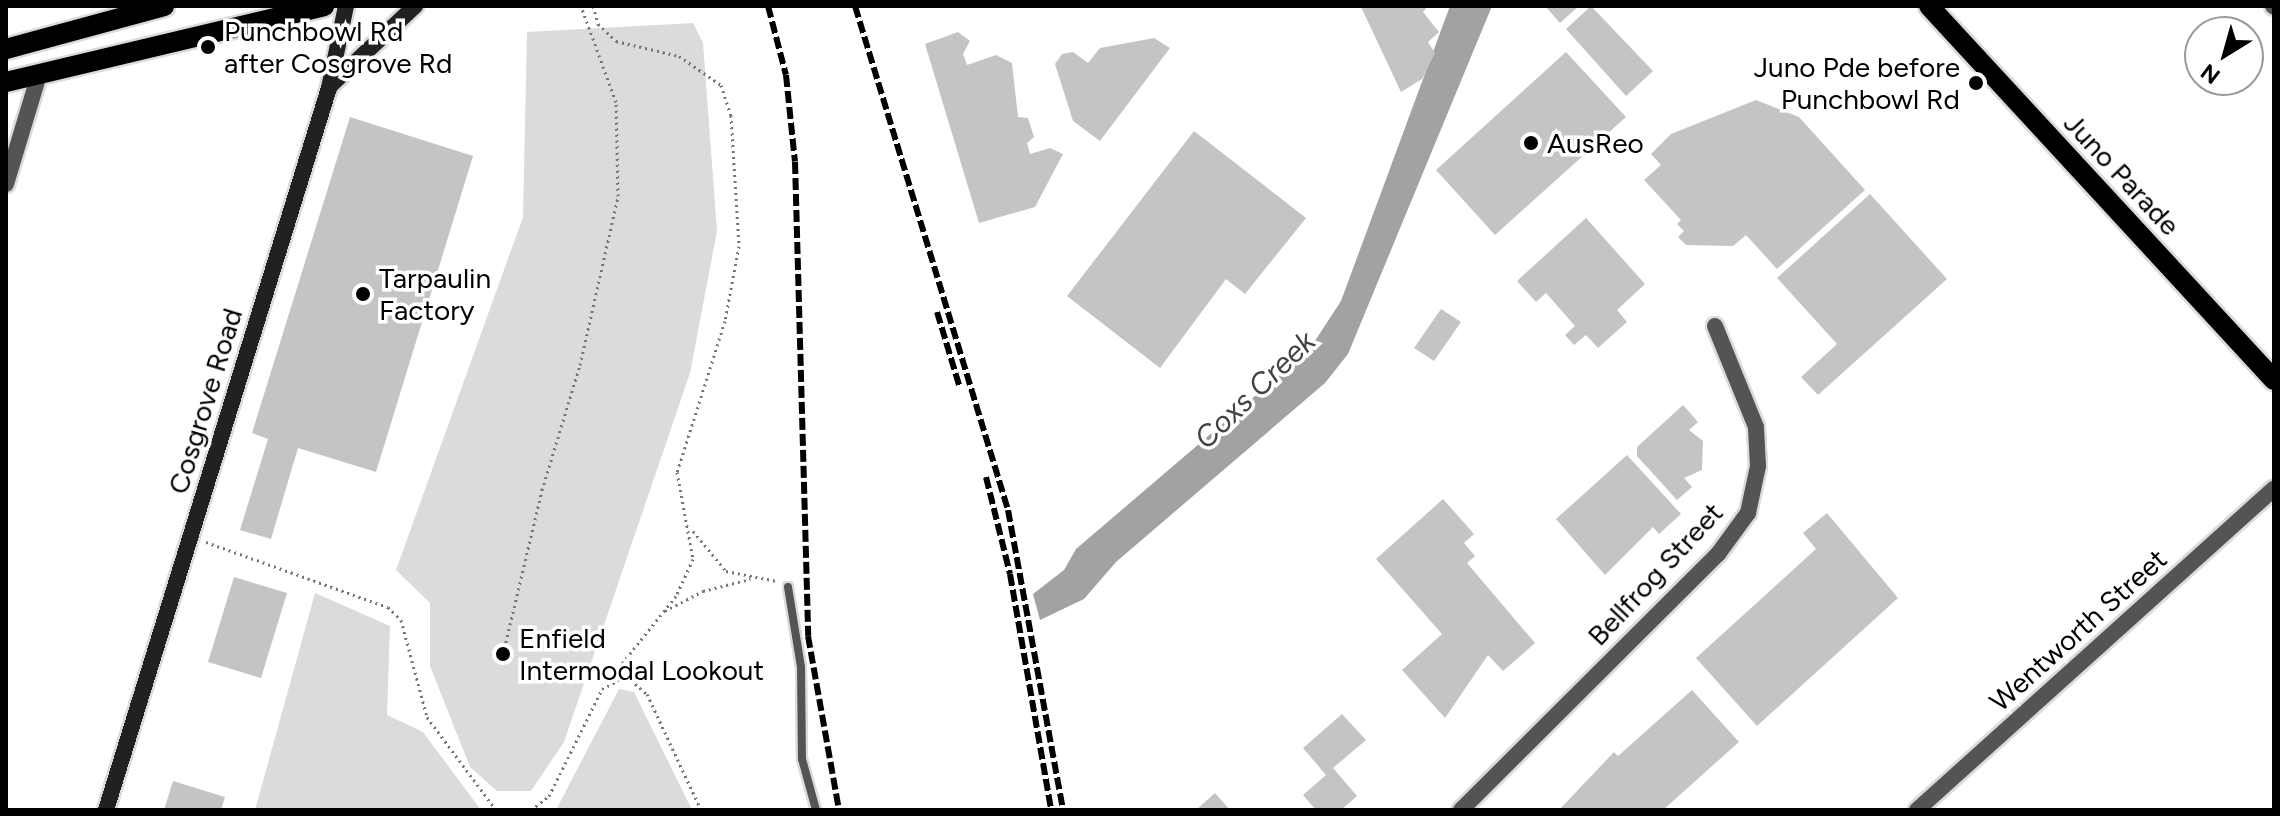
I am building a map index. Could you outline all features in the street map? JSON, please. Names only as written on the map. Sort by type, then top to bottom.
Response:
[{"type":"main road","points":[[6,49],[164,6]]},
{"type":"main road","points":[[6,82],[38,78],[324,6]]},
{"type":"main road","name":"Cosgrove Road","points":[[106,810],[329,88],[346,6]]},
{"type":"main road","points":[[329,88],[415,6]]},
{"type":"main road","name":"Juno Parade","points":[[1929,6],[2274,380]]},
{"type":"street","points":[[6,184],[38,78]]},
{"type":"street","name":"Bellfrog Street","points":[[1461,810],[1718,554],[1748,513],[1758,466],[1756,427],[1715,326]]},
{"type":"street","name":"Wentworth Street","points":[[1917,810],[2274,489]]},
{"type":"lane","points":[[788,587],[801,667],[802,759],[816,810]]},
{"type":"path","points":[[503,654],[539,501],[580,365],[618,196],[616,102],[581,6]]},
{"type":"path","points":[[531,810],[549,796],[608,681],[662,613],[690,571],[691,528],[677,472],[725,321],[739,246],[731,115],[714,75],[679,56],[616,41],[598,24],[593,6]]},
{"type":"path","points":[[691,528],[715,562],[753,579],[788,587]]},
{"type":"path","points":[[191,537],[388,607],[401,620],[414,687],[427,717],[496,810]]},
{"type":"path","points":[[662,613],[703,591],[753,579]]},
{"type":"path","points":[[608,681],[626,676],[647,694],[701,810]]},
{"type":"shaded area","points":[[1450,6],[1492,6],[1348,354],[1325,383],[1116,562],[1084,599],[1040,620],[1033,594],[1064,570],[1076,549],[1309,350],[1341,301]]},
{"type":"shaded area","points":[[693,23],[703,43],[717,231],[690,373],[564,742],[531,791],[497,791],[470,767],[430,666],[430,603],[396,570],[523,217],[527,32]]},
{"type":"shaded area","points":[[315,593],[390,626],[387,715],[423,732],[481,810],[255,810]]},
{"type":"shaded area","points":[[619,689],[634,692],[692,810],[556,810]]},
{"type":"building","points":[[1428,6],[1423,12],[1439,32],[1428,42],[1435,53],[1422,79],[1401,92],[1361,7]]},
{"type":"building","points":[[1545,6],[1579,6],[1560,23]]},
{"type":"building","points":[[1591,6],[1653,71],[1626,96],[1566,29]]},
{"type":"building","points":[[958,32],[970,41],[963,54],[967,65],[996,55],[1012,63],[1018,117],[1028,118],[1034,137],[1027,143],[1030,154],[1050,148],[1063,154],[1035,207],[979,223],[925,44]]},
{"type":"building","points":[[1154,38],[1170,48],[1100,141],[1073,121],[1055,64],[1062,54],[1073,52],[1088,63],[1100,48]]},
{"type":"building","name":"AusReo","points":[[1566,52],[1626,117],[1495,235],[1436,170]]},
{"type":"building","points":[[1756,100],[1799,117],[1865,190],[1777,269],[1746,235],[1733,246],[1686,245],[1678,237],[1684,231],[1677,224],[1681,220],[1644,180],[1661,165],[1651,154],[1671,134]]},
{"type":"building","name":"Tarpaulin Factory","points":[[350,117],[473,156],[376,472],[298,448],[271,539],[240,530],[268,439],[252,433]]},
{"type":"building","points":[[1194,131],[1306,218],[1245,294],[1226,279],[1160,368],[1067,296]]},
{"type":"building","points":[[1870,194],[1947,279],[1818,395],[1801,377],[1837,344],[1777,278]]},
{"type":"building","points":[[1586,218],[1645,284],[1617,310],[1627,322],[1598,348],[1586,335],[1574,345],[1565,335],[1575,326],[1546,293],[1536,302],[1517,281]]},
{"type":"building","points":[[1441,309],[1461,322],[1434,361],[1414,348]]},
{"type":"building","points":[[1683,405],[1698,422],[1689,430],[1703,441],[1702,470],[1684,478],[1692,487],[1677,500],[1637,456],[1637,447]]},
{"type":"building","points":[[1627,455],[1681,514],[1659,534],[1653,527],[1605,575],[1556,519]]},
{"type":"building","points":[[1443,499],[1474,534],[1464,543],[1475,556],[1467,563],[1535,643],[1503,671],[1488,655],[1445,718],[1402,670],[1442,634],[1376,559]]},
{"type":"building","points":[[1827,513],[1898,598],[1757,726],[1696,658],[1816,549],[1803,533]]},
{"type":"building","points":[[234,577],[287,593],[261,678],[208,662]]},
{"type":"building","points":[[1692,690],[1739,742],[1663,810],[1559,810],[1614,752],[1618,756]]},
{"type":"building","points":[[1342,714],[1366,740],[1333,768],[1357,796],[1341,810],[1316,810],[1303,795],[1326,775],[1303,748]]},
{"type":"building","points":[[173,781],[225,797],[221,810],[164,810]]},
{"type":"building","points":[[1215,793],[1230,810],[1196,810]]},
{"type":"railway","points":[[768,6],[786,75],[795,162],[808,636],[839,810]]},
{"type":"railway","points":[[855,6],[1008,510],[1063,810]]},
{"type":"railway","points":[[937,312],[960,388]]},
{"type":"railway","points":[[986,477],[1010,574],[1051,810]]},
{"type":"place","name":"Punchbowl Rd after Cosgrove Rd","points":[[208,47]]},
{"type":"place","name":"Juno Pde before Punchbowl Rd","points":[[1976,83]]},
{"type":"place","name":"AusReo","points":[[1531,143]]},
{"type":"place","name":"Tarpaulin Factory","points":[[363,294]]},
{"type":"place","name":"Enfield Intermodal Lookout","points":[[503,654]]},
{"type":"water label","name":"Coxs Creek","points":[[1255,390]]}]
